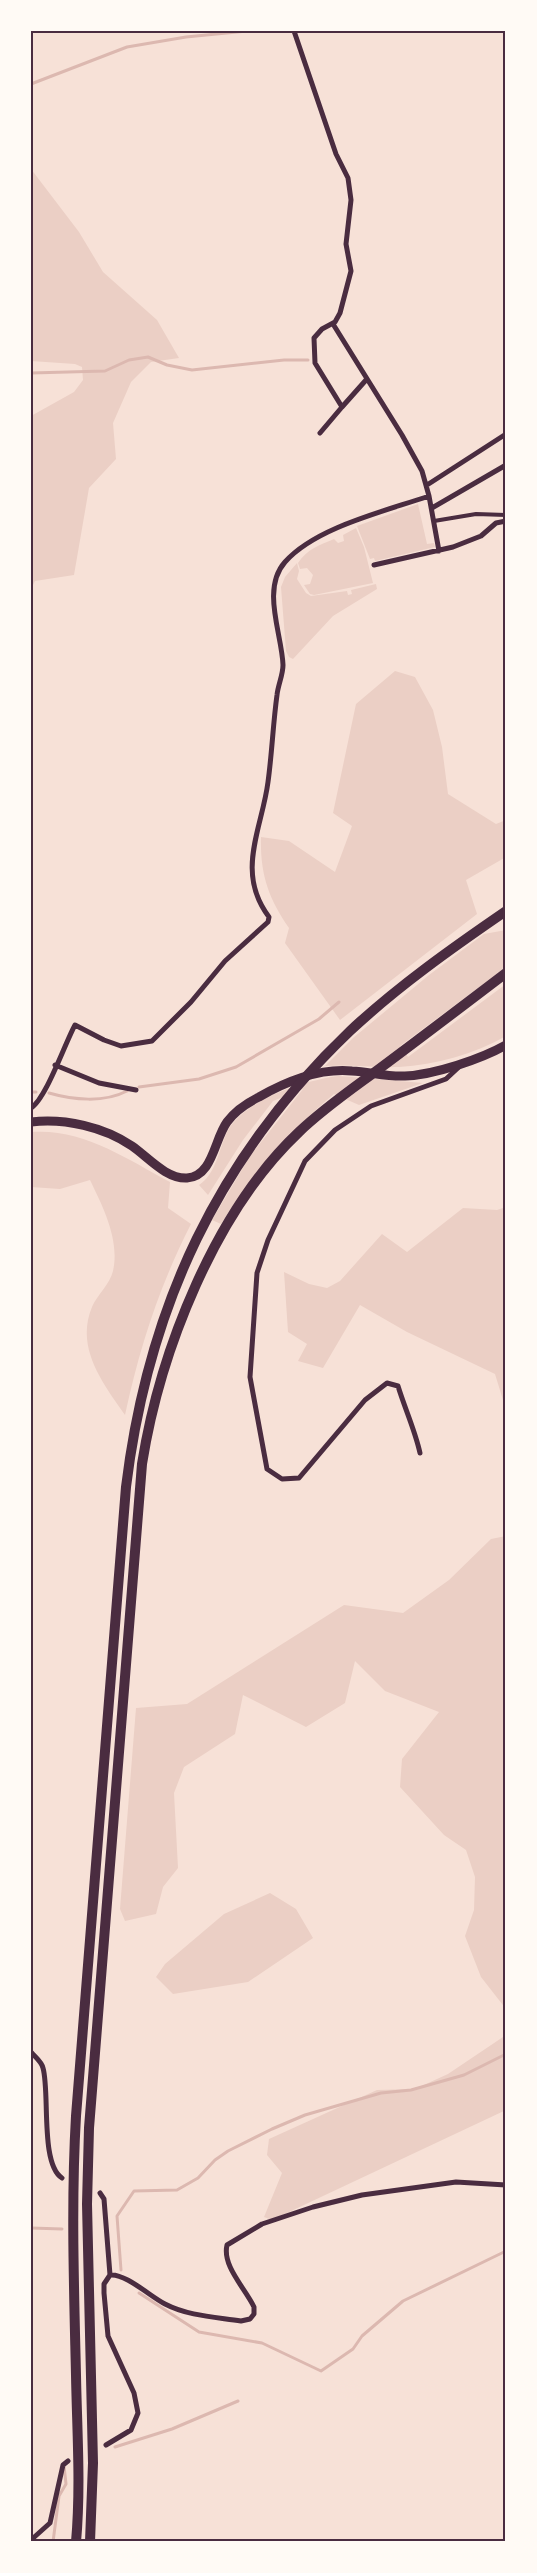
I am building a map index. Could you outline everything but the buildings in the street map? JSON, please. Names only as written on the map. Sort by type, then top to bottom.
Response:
[{"type":"highway","points":[[76,2542],[80,2469],[73,2177],[129,1462],[137,1413],[151,1356],[183,1265],[206,1218],[244,1156],[287,1098],[351,1030],[420,974],[506,911]]},
{"type":"highway","points":[[90,2542],[93,2463],[87,2204],[89,2128],[110,1847],[146,1442],[157,1391],[179,1325],[233,1216],[276,1157],[300,1131],[336,1100],[506,973]]},
{"type":"main road","points":[[31,1122],[52,1119],[76,1124],[103,1133],[131,1145],[175,1177],[186,1178],[200,1173],[207,1165],[220,1134],[235,1112],[273,1090],[325,1071],[342,1070],[406,1076],[464,1062],[506,1045]]},
{"type":"street","points":[[294,31],[336,154],[348,178],[351,200],[346,244],[350,270],[340,313],[333,324],[315,335],[313,354],[317,366],[342,406]]},
{"type":"street","points":[[333,324],[366,380],[402,435],[427,485],[439,551]]},
{"type":"street","points":[[320,433],[366,380]]},
{"type":"street","points":[[427,485],[506,434]]},
{"type":"street","points":[[432,508],[506,464]]},
{"type":"street","points":[[31,1108],[42,1098],[55,1065],[76,1025],[104,1040],[121,1046],[152,1041],[191,1002],[226,961],[268,922],[269,917],[259,903],[257,895],[253,848],[268,784],[276,696],[283,668],[275,600],[278,575],[285,562],[319,538],[429,496]]},
{"type":"street","points":[[434,521],[472,515],[506,515]]},
{"type":"street","points":[[374,565],[439,551],[476,538],[496,523],[506,521]]},
{"type":"street","points":[[420,1453],[416,1433],[404,1408],[398,1386],[387,1383],[359,1407],[299,1478],[282,1479],[267,1469],[250,1377],[257,1273],[268,1240],[305,1161],[335,1130],[371,1106],[446,1079],[464,1062]]},
{"type":"street","points":[[55,1065],[99,1084],[136,1090]]},
{"type":"street","points":[[31,2052],[43,2066],[50,2153],[55,2172],[62,2178]]},
{"type":"street","points":[[110,2275],[120,2276],[181,2312],[241,2321],[250,2319],[254,2314],[254,2307],[232,2270],[226,2250],[227,2244],[251,2230],[313,2207],[362,2195],[456,2182],[506,2185]]},
{"type":"street","points":[[100,2193],[104,2199],[110,2275],[104,2284],[108,2336],[134,2392],[138,2413],[131,2430],[106,2445]]},
{"type":"street","points":[[31,2540],[50,2523],[63,2465],[68,2460]]},
{"type":"shaded area","points":[[31,169],[79,232],[103,272],[157,320],[179,358],[151,362],[131,382],[113,423],[116,459],[89,488],[74,575],[35,581],[31,589],[31,416],[74,392],[83,380],[82,367],[75,364],[31,361]]},
{"type":"shaded area","points":[[418,504],[427,544],[434,543],[435,547],[375,561],[374,558],[370,559],[357,526]]},
{"type":"shaded area","points":[[356,528],[364,547],[373,583],[314,595],[310,594],[304,585],[310,584],[313,575],[307,568],[300,569],[298,563],[305,554],[319,546],[334,539],[338,543],[344,541],[343,535]]},
{"type":"shaded area","points":[[297,563],[299,571],[297,579],[306,593],[311,596],[347,591],[348,595],[352,594],[351,590],[376,584],[377,589],[333,616],[293,659],[289,657],[286,651],[281,587],[285,577]]},
{"type":"shaded area","points":[[395,671],[415,677],[433,710],[442,747],[448,794],[496,824],[506,820],[506,857],[466,880],[477,914],[340,1020],[285,943],[289,928],[276,906],[267,885],[262,862],[261,837],[289,841],[335,872],[352,826],[333,813],[356,704]]},
{"type":"shaded area","points":[[506,930],[506,967],[400,1046],[408,1057],[506,984],[506,1036],[454,1058],[427,1064],[399,1067],[325,1066],[353,1038],[429,975],[484,934]]},
{"type":"shaded area","points":[[339,1076],[423,1083],[359,1105],[334,1094],[317,1108],[272,1154],[245,1188],[221,1224],[212,1220],[250,1156],[303,1089],[273,1101],[243,1140],[208,1195],[199,1185],[213,1168],[227,1132],[235,1121],[246,1110],[276,1094],[309,1082]]},
{"type":"shaded area","points":[[31,1132],[50,1132],[86,1140],[121,1155],[170,1182],[168,1208],[191,1224],[169,1271],[152,1317],[137,1365],[125,1415],[100,1378],[89,1351],[87,1337],[92,1307],[113,1271],[115,1259],[109,1224],[90,1180],[60,1189],[31,1187]]},
{"type":"shaded area","points":[[506,1207],[506,1410],[495,1374],[407,1332],[360,1305],[323,1368],[298,1361],[307,1344],[288,1332],[284,1272],[309,1284],[327,1288],[340,1281],[382,1234],[407,1252],[463,1208],[497,1210]]},
{"type":"shaded area","points":[[506,1536],[506,2009],[481,1977],[465,1936],[474,1910],[475,1877],[466,1850],[444,1835],[400,1787],[402,1759],[439,1712],[385,1691],[355,1661],[345,1703],[306,1727],[243,1695],[235,1734],[184,1767],[174,1793],[178,1868],[163,1887],[156,1914],[125,1921],[120,1909],[136,1708],[187,1704],[344,1605],[403,1613],[449,1580],[491,1539]]},
{"type":"shaded area","points":[[270,1893],[296,1909],[313,1938],[248,1982],[173,1994],[156,1977],[165,1964],[224,1914]]},
{"type":"shaded area","points":[[506,2035],[506,2110],[272,2220],[264,2217],[282,2173],[267,2155],[269,2139],[377,2090],[415,2089],[448,2074]]},
{"type":"waterway","points":[[31,84],[127,47],[186,37],[247,31]]},
{"type":"waterway","points":[[31,373],[105,371],[129,360],[148,357],[167,365],[192,370],[284,360],[308,360]]},
{"type":"waterway","points":[[139,1087],[199,1079],[236,1067],[319,1019],[339,1002]]},
{"type":"waterway","points":[[49,1093],[78,1099],[99,1099],[127,1091]]},
{"type":"waterway","points":[[31,1092],[36,1092]]},
{"type":"waterway","points":[[121,2270],[117,2216],[134,2191],[177,2190],[198,2178],[215,2160],[228,2151],[305,2115],[381,2093],[411,2090],[464,2075],[506,2054]]},
{"type":"waterway","points":[[31,2228],[62,2229]]},
{"type":"waterway","points":[[139,2293],[199,2332],[262,2343],[321,2371],[353,2349],[362,2336],[403,2301],[506,2251]]},
{"type":"waterway","points":[[115,2447],[172,2429],[238,2401]]},
{"type":"waterway","points":[[53,2542],[59,2496],[66,2484],[64,2466]]}]
